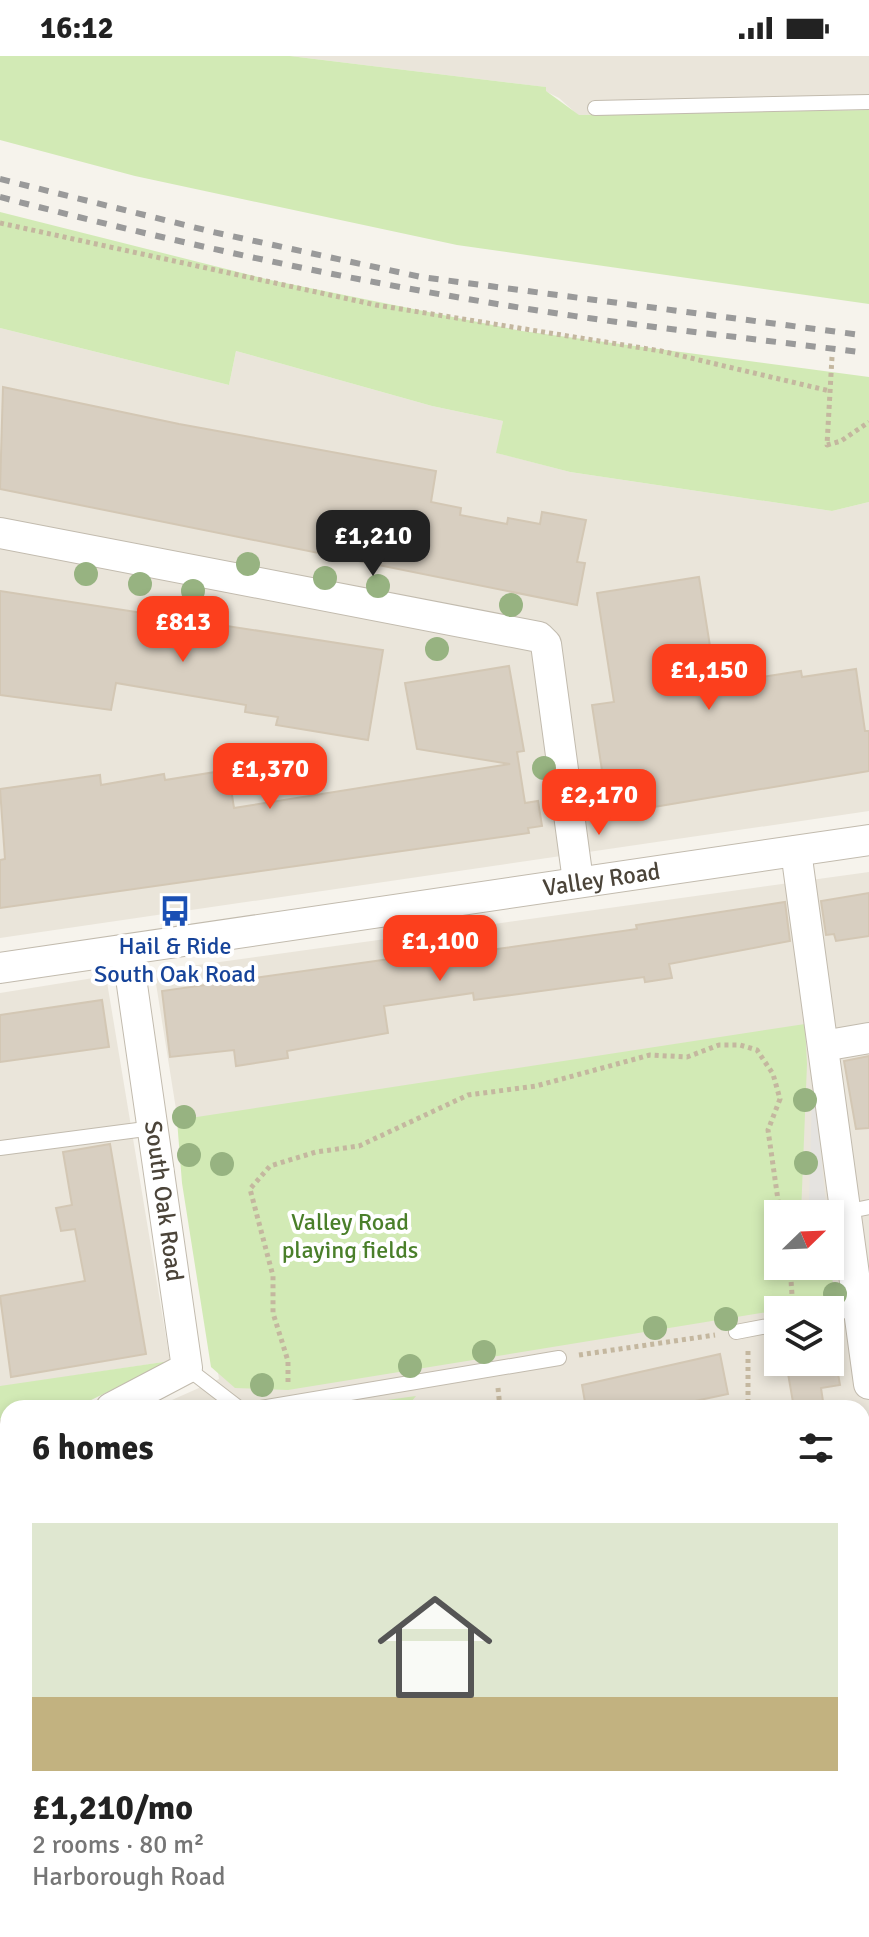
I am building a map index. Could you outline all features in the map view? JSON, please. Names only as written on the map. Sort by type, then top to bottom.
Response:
[{"type":"street","points":[[0,533],[539,637],[546,644],[578,881]]},
{"type":"street","name":"Valley Road","points":[[0,968],[869,840]]},
{"type":"street","points":[[796,851],[823,1046],[857,1210],[844,1305]]},
{"type":"street","name":"South Oak Road","points":[[127,950],[187,1368]]},
{"type":"street","points":[[823,1046],[869,1038]]},
{"type":"street","points":[[844,1315],[869,1384]]},
{"type":"street","points":[[126,1400],[187,1368]]},
{"type":"lane","points":[[595,108],[869,102]]},
{"type":"lane","points":[[0,1148],[154,1128]]},
{"type":"lane","points":[[742,1331],[764,1327]]},
{"type":"lane","points":[[310,1400],[559,1358]]},
{"type":"lane","points":[[187,1368],[229,1400]]},
{"type":"path","points":[[0,223],[376,305],[661,351],[830,391]]},
{"type":"path","points":[[832,357],[827,445],[841,441],[869,422]]},
{"type":"path","points":[[292,1400],[288,1361],[273,1313],[273,1276],[250,1189],[270,1166],[316,1152],[359,1146],[468,1095],[536,1086],[650,1055],[687,1057],[719,1045],[740,1045],[757,1050],[773,1074],[780,1099],[768,1130],[778,1200]]},
{"type":"path","points":[[559,1358],[742,1331],[747,1400]]},
{"type":"shaded area","points":[[290,56],[869,56],[869,110],[578,115],[559,98],[545,91],[545,87]]},
{"type":"shaded area","points":[[0,328],[229,385],[236,351],[432,406],[503,421],[497,453],[570,472],[832,511],[869,502],[869,811],[0,938]]},
{"type":"shaded area","points":[[869,872],[869,1400],[172,1400],[219,1379],[154,971]]},
{"type":"shaded area","points":[[106,976],[170,1361],[0,1387],[0,993]]},
{"type":"shaded area","points":[[815,1094],[826,1200],[809,1200],[812,1095]]},
{"type":"green space","points":[[0,56],[290,56],[546,87],[546,91],[579,115],[869,110],[869,304],[457,245],[135,176],[0,140]]},
{"type":"green space","points":[[0,212],[270,280],[522,331],[869,377],[869,502],[832,511],[570,472],[496,453],[503,421],[432,406],[236,351],[229,385],[0,328]]},
{"type":"green space","name":"Valley Road playing fields","points":[[805,1024],[807,1064],[802,1200],[764,1200],[764,1280],[832,1280],[833,1284],[823,1296],[764,1296],[764,1313],[288,1390],[235,1388],[211,1367],[182,1183],[177,1120]]},
{"type":"green space","points":[[170,1361],[91,1400],[0,1400],[0,1386]]},
{"type":"green space","points":[[416,1396],[413,1400],[387,1400]]},
{"type":"building","points":[[3,387],[179,424],[436,471],[431,502],[461,508],[460,515],[507,524],[508,518],[540,524],[542,512],[586,520],[577,562],[585,563],[577,605],[0,489]]},
{"type":"building","points":[[699,577],[716,684],[801,671],[802,677],[856,669],[865,731],[869,731],[869,771],[600,816],[594,779],[603,777],[592,705],[614,702],[597,593]]},
{"type":"building","points":[[0,591],[383,650],[368,740],[276,725],[278,717],[245,712],[246,705],[116,683],[111,710],[0,695]]},
{"type":"building","points":[[509,666],[524,751],[517,752],[525,803],[538,801],[542,826],[528,828],[529,833],[0,908],[0,860],[5,859],[0,789],[100,775],[101,785],[164,774],[165,780],[228,770],[234,808],[510,764],[417,749],[405,683]]},
{"type":"building","points":[[869,893],[869,936],[836,941],[834,934],[826,935],[821,901]]},
{"type":"building","points":[[785,902],[790,941],[669,964],[672,978],[645,982],[644,977],[474,1000],[473,993],[384,1006],[388,1033],[287,1051],[288,1058],[236,1066],[234,1050],[170,1057],[162,991],[490,945],[490,950],[637,929],[636,925]]},
{"type":"building","points":[[102,1000],[109,1047],[0,1062],[0,1015]]},
{"type":"building","points":[[869,1056],[869,1128],[856,1129],[844,1061]]},
{"type":"building","points":[[110,1144],[146,1354],[11,1377],[0,1296],[85,1281],[75,1229],[61,1231],[56,1208],[72,1205],[63,1152]]},
{"type":"building","points":[[720,1354],[728,1394],[700,1400],[585,1400],[582,1385]]},
{"type":"building","points":[[788,1376],[838,1376],[840,1385],[821,1388],[823,1400],[793,1400]]},
{"type":"railway","points":[[0,179],[213,232],[421,277],[861,335]]},
{"type":"railway","points":[[0,197],[260,259],[456,297],[606,320],[859,352]]},
{"type":"place","name":"Hail & Ride South Oak Road","points":[[175,911]]}]
